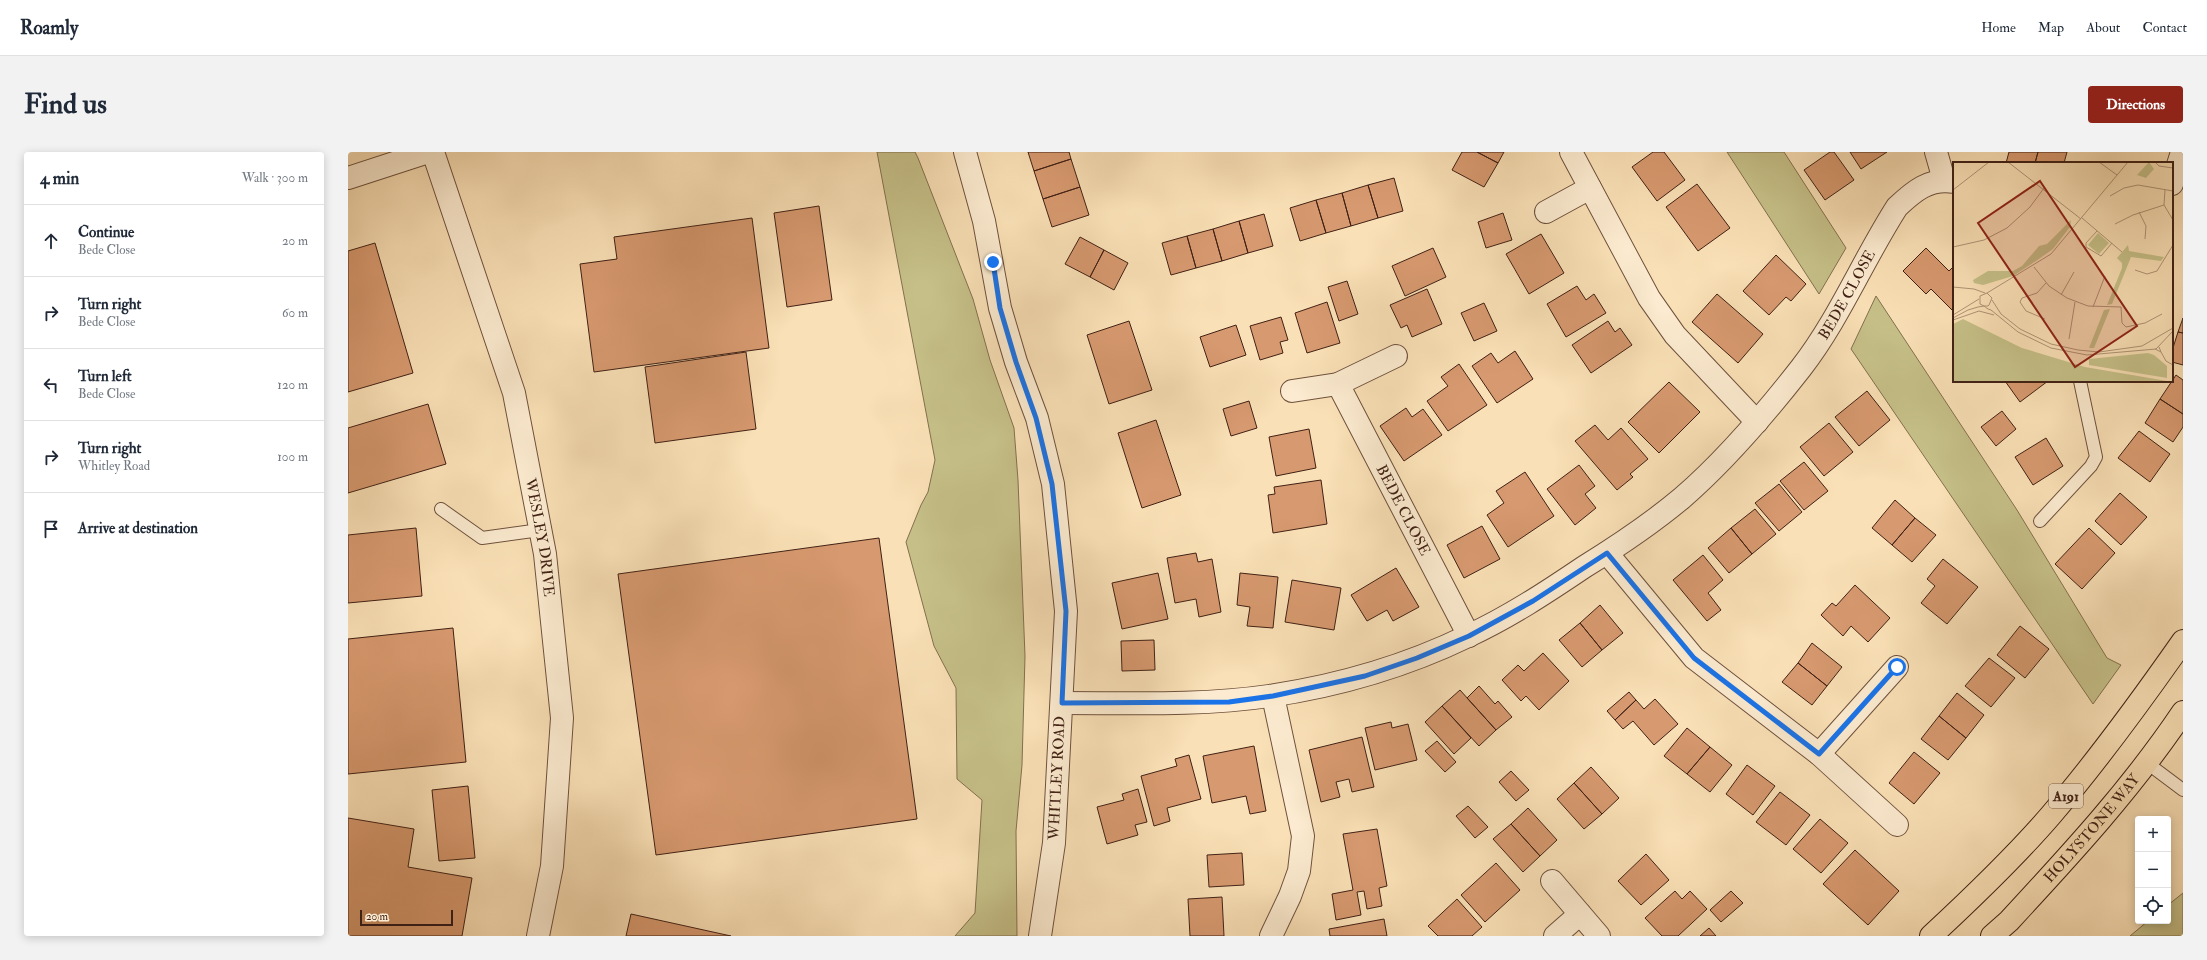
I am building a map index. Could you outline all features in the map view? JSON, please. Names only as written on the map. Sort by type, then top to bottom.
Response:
[{"type":"main road","name":"A191","points":[[1930,936],[1980,891],[2050,816],[2114,737],[2183,641]]},
{"type":"main road","name":"HOLYSTONE WAY","points":[[1992,936],[2069,856],[2107,813],[2148,763],[2183,712]]},
{"type":"street","points":[[348,178],[428,152]]},
{"type":"street","name":"WESLEY DRIVE","points":[[433,152],[514,392],[545,554],[562,718],[552,866],[538,936]]},
{"type":"street","name":"WHITLEY ROAD","points":[[965,152],[984,221],[1000,308],[1016,362],[1036,418],[1052,484],[1066,611],[1054,843],[1040,936]]},
{"type":"street","points":[[1571,152],[1650,298],[1675,335],[1757,422]]},
{"type":"street","name":"BEDE CLOSE","points":[[1062,703],[1229,702],[1273,696],[1365,676],[1417,658],[1469,636],[1533,601],[1607,553],[1682,498],[1718,464],[1757,422],[1802,366],[1828,328],[1897,207],[1912,193],[1927,183],[1949,181],[1936,152]]},
{"type":"street","points":[[2173,181],[2182,152]]},
{"type":"street","points":[[1546,212],[1590,188]]},
{"type":"street","points":[[1292,391],[1338,384],[1396,356]]},
{"type":"street","name":"BEDE CLOSE","points":[[1338,384],[1469,636]]},
{"type":"street","points":[[1607,553],[1694,658],[1819,754],[1897,824]]},
{"type":"street","points":[[1819,754],[1897,667]]},
{"type":"street","points":[[1271,936],[1299,871],[1303,836],[1273,696]]},
{"type":"street","points":[[1552,881],[1599,936]]},
{"type":"street","points":[[1555,936],[1580,914]]},
{"type":"lane","points":[[2040,521],[2091,466],[2096,457],[2080,382]]},
{"type":"lane","points":[[441,508],[482,538],[540,530]]},
{"type":"lane","points":[[2148,763],[2183,790]]},
{"type":"shaded area","points":[[877,152],[915,152],[918,158],[973,299],[990,360],[1014,428],[1018,480],[1025,656],[1022,765],[1016,831],[1017,936],[955,936],[975,913],[982,800],[957,779],[956,688],[934,646],[906,542],[928,492],[935,460]]},
{"type":"shaded area","points":[[1727,152],[1784,152],[1846,248],[1819,294]]},
{"type":"shaded area","points":[[1876,296],[2017,510],[2107,658],[2121,665],[2093,704],[1851,349]]},
{"type":"shaded area","points":[[2183,893],[2183,936],[2130,936],[2144,924],[2171,924],[2171,903]]},
{"type":"building","points":[[1028,152],[1069,152],[1071,159],[1034,171]]},
{"type":"building","points":[[1462,152],[1477,152],[1498,163],[1484,187],[1452,170]]},
{"type":"building","points":[[1477,152],[1504,152],[1498,163]]},
{"type":"building","points":[[1653,152],[1664,152],[1685,180],[1657,201],[1632,167]]},
{"type":"building","points":[[1830,152],[1834,152],[1854,180],[1825,200],[1804,170]]},
{"type":"building","points":[[1850,152],[1887,152],[1861,169]]},
{"type":"building","points":[[2009,152],[2038,152],[2035,162],[2006,162]]},
{"type":"building","points":[[2038,152],[2067,152],[2064,162],[2035,162]]},
{"type":"building","points":[[1071,159],[1080,187],[1043,199],[1034,171]]},
{"type":"building","points":[[1394,178],[1403,211],[1378,218],[1368,185]]},
{"type":"building","points":[[1697,184],[1730,228],[1698,251],[1666,207]]},
{"type":"building","points":[[1368,185],[1378,218],[1351,226],[1342,193]]},
{"type":"building","points":[[1080,187],[1089,215],[1052,227],[1043,199]]},
{"type":"building","points":[[1342,193],[1351,226],[1326,233],[1316,200]]},
{"type":"building","points":[[1316,200],[1326,233],[1300,241],[1290,208]]},
{"type":"building","points":[[819,206],[832,300],[787,307],[774,213]]},
{"type":"building","points":[[1503,213],[1512,240],[1486,248],[1478,222]]},
{"type":"building","points":[[1264,214],[1273,246],[1248,253],[1239,221]]},
{"type":"building","points":[[752,218],[769,348],[594,372],[580,264],[617,259],[614,237]]},
{"type":"building","points":[[1239,221],[1248,253],[1222,261],[1213,229]]},
{"type":"building","points":[[1213,229],[1222,261],[1196,268],[1187,236]]},
{"type":"building","points":[[1541,234],[1564,273],[1529,294],[1506,254]]},
{"type":"building","points":[[1187,236],[1196,268],[1171,275],[1162,243]]},
{"type":"building","points":[[1080,237],[1104,250],[1090,277],[1065,264]]},
{"type":"building","points":[[375,243],[413,373],[348,392],[348,251]]},
{"type":"building","points":[[1433,248],[1446,277],[1405,296],[1392,266]]},
{"type":"building","points":[[1926,248],[1949,271],[1953,267],[1953,311],[1931,289],[1926,294],[1903,271]]},
{"type":"building","points":[[1104,250],[1128,263],[1114,290],[1090,277]]},
{"type":"building","points":[[1776,255],[1806,284],[1791,301],[1786,297],[1769,315],[1743,291]]},
{"type":"building","points":[[1347,281],[1358,314],[1339,321],[1328,287]]},
{"type":"building","points":[[1577,286],[1586,300],[1594,294],[1606,313],[1566,337],[1547,304]]},
{"type":"building","points":[[1427,289],[1442,324],[1412,337],[1407,325],[1401,328],[1390,305]]},
{"type":"building","points":[[1717,294],[1763,334],[1738,363],[1692,322]]},
{"type":"building","points":[[1327,302],[1340,343],[1307,353],[1295,313]]},
{"type":"building","points":[[1484,303],[1497,331],[1474,341],[1461,313]]},
{"type":"building","points":[[1281,317],[1288,340],[1280,342],[1283,353],[1260,360],[1250,326]]},
{"type":"building","points":[[2183,318],[2183,333],[2178,332]]},
{"type":"building","points":[[1129,321],[1152,390],[1109,404],[1087,335]]},
{"type":"building","points":[[1608,321],[1615,332],[1620,328],[1632,345],[1591,373],[1572,345]]},
{"type":"building","points":[[1236,325],[1246,355],[1210,367],[1200,337]]},
{"type":"building","points":[[2178,332],[2183,333],[2183,365],[2173,362],[2173,348]]},
{"type":"building","points":[[1515,351],[1533,379],[1497,403],[1472,366],[1491,353],[1498,363]]},
{"type":"building","points":[[746,352],[756,429],[655,443],[645,367]]},
{"type":"building","points":[[1459,364],[1487,405],[1448,431],[1427,401],[1448,386],[1441,377]]},
{"type":"building","points":[[2176,375],[2183,380],[2183,414],[2160,399],[2171,382],[2173,382]]},
{"type":"building","points":[[1669,382],[1700,412],[1659,453],[1628,422]]},
{"type":"building","points":[[2006,382],[2047,382],[2020,402]]},
{"type":"building","points":[[1867,391],[1890,420],[1859,446],[1835,417]]},
{"type":"building","points":[[2160,399],[2183,414],[2183,427],[2173,442],[2145,423]]},
{"type":"building","points":[[1249,401],[1257,428],[1231,436],[1223,409]]},
{"type":"building","points":[[428,404],[446,464],[348,493],[348,428]]},
{"type":"building","points":[[1406,408],[1412,417],[1423,409],[1442,435],[1404,461],[1380,426]]},
{"type":"building","points":[[2002,411],[2016,429],[1996,446],[1981,427]]},
{"type":"building","points":[[1156,420],[1181,495],[1142,508],[1118,433]]},
{"type":"building","points":[[1829,423],[1853,452],[1824,476],[1800,447]]},
{"type":"building","points":[[1595,425],[1608,440],[1621,428],[1648,459],[1630,474],[1633,477],[1617,490],[1575,441]]},
{"type":"building","points":[[1309,429],[1316,468],[1276,476],[1269,437]]},
{"type":"building","points":[[2139,431],[2170,454],[2150,482],[2118,458]]},
{"type":"building","points":[[2046,438],[2063,466],[2033,485],[2015,457]]},
{"type":"building","points":[[1804,462],[1828,491],[1804,510],[1780,481]]},
{"type":"building","points":[[1579,465],[1595,486],[1585,494],[1596,508],[1575,525],[1547,489]]},
{"type":"building","points":[[1525,472],[1554,516],[1508,547],[1487,515],[1504,503],[1496,491]]},
{"type":"building","points":[[1321,480],[1327,524],[1273,533],[1268,495],[1275,494],[1274,487]]},
{"type":"building","points":[[1779,484],[1802,512],[1779,531],[1755,503]]},
{"type":"building","points":[[2120,493],[2147,517],[2121,545],[2095,521]]},
{"type":"building","points":[[1895,500],[1915,518],[1892,545],[1872,528]]},
{"type":"building","points":[[1755,509],[1776,534],[1752,554],[1731,528]]},
{"type":"building","points":[[1915,518],[1936,535],[1912,562],[1892,545]]},
{"type":"building","points":[[1482,526],[1500,559],[1464,578],[1447,545]]},
{"type":"building","points":[[416,528],[422,596],[348,603],[348,535]]},
{"type":"building","points":[[1731,528],[1752,554],[1729,573],[1708,548]]},
{"type":"building","points":[[2089,528],[2115,553],[2082,589],[2055,564]]},
{"type":"building","points":[[879,538],[917,819],[656,855],[618,574]]},
{"type":"building","points":[[1196,553],[1198,562],[1212,559],[1221,612],[1199,617],[1196,599],[1175,603],[1167,558]]},
{"type":"building","points":[[1703,555],[1723,580],[1708,593],[1721,610],[1707,621],[1673,580]]},
{"type":"building","points":[[1943,559],[1978,587],[1947,624],[1921,603],[1935,586],[1927,579]]},
{"type":"building","points":[[1396,568],[1419,607],[1393,621],[1387,610],[1367,621],[1351,595]]},
{"type":"building","points":[[1158,573],[1168,619],[1122,629],[1112,583]]},
{"type":"building","points":[[1240,573],[1278,577],[1273,628],[1247,626],[1250,607],[1237,605]]},
{"type":"building","points":[[1292,580],[1341,588],[1334,630],[1285,622]]},
{"type":"building","points":[[1855,585],[1890,618],[1868,642],[1851,626],[1843,636],[1821,615],[1832,603],[1836,606]]},
{"type":"building","points":[[1600,605],[1623,633],[1602,650],[1580,623]]},
{"type":"building","points":[[1580,623],[1602,650],[1582,667],[1559,640]]},
{"type":"building","points":[[2020,626],[2049,649],[2025,678],[1997,655]]},
{"type":"building","points":[[453,628],[466,762],[348,774],[348,639]]},
{"type":"building","points":[[1154,640],[1155,670],[1122,671],[1121,641]]},
{"type":"building","points":[[1812,643],[1842,667],[1827,686],[1798,663]]},
{"type":"building","points":[[1543,653],[1569,681],[1539,710],[1526,696],[1521,701],[1502,680],[1518,665],[1524,671]]},
{"type":"building","points":[[1989,658],[2015,678],[1991,707],[1965,686]]},
{"type":"building","points":[[1798,663],[1827,686],[1812,705],[1782,682]]},
{"type":"building","points":[[1479,686],[1495,704],[1498,701],[1512,717],[1496,730],[1467,698]]},
{"type":"building","points":[[1460,690],[1496,730],[1479,746],[1442,706]]},
{"type":"building","points":[[1629,692],[1636,700],[1615,720],[1607,711]]},
{"type":"building","points":[[1957,693],[1984,715],[1966,738],[1939,716]]},
{"type":"building","points":[[1655,699],[1678,724],[1654,745],[1633,721],[1623,729],[1615,720],[1636,700],[1644,709]]},
{"type":"building","points":[[1442,706],[1471,738],[1454,754],[1425,722]]},
{"type":"building","points":[[1939,716],[1966,738],[1948,760],[1921,739]]},
{"type":"building","points":[[1391,722],[1392,728],[1408,724],[1417,760],[1375,770],[1365,728]]},
{"type":"building","points":[[1687,728],[1710,747],[1687,774],[1664,756]]},
{"type":"building","points":[[1362,737],[1374,787],[1352,792],[1349,779],[1336,782],[1340,797],[1321,802],[1309,750]]},
{"type":"building","points":[[1437,741],[1456,762],[1445,772],[1425,751]]},
{"type":"building","points":[[1254,746],[1266,811],[1250,814],[1246,796],[1212,803],[1203,756]]},
{"type":"building","points":[[1710,747],[1732,765],[1710,792],[1687,774]]},
{"type":"building","points":[[1914,752],[1940,773],[1914,804],[1889,783]]},
{"type":"building","points":[[1189,755],[1201,799],[1167,808],[1170,821],[1154,826],[1141,776],[1177,766],[1175,759]]},
{"type":"building","points":[[1747,765],[1775,786],[1753,815],[1726,794]]},
{"type":"building","points":[[1591,767],[1619,798],[1602,814],[1574,783]]},
{"type":"building","points":[[1511,771],[1529,790],[1516,801],[1499,782]]},
{"type":"building","points":[[1574,783],[1602,814],[1584,829],[1557,799]]},
{"type":"building","points":[[468,786],[475,858],[439,861],[432,790]]},
{"type":"building","points":[[1138,789],[1147,822],[1135,825],[1138,835],[1107,844],[1097,807],[1124,800],[1122,794]]},
{"type":"building","points":[[1780,792],[1810,815],[1786,845],[1756,822]]},
{"type":"building","points":[[1468,806],[1488,827],[1475,838],[1456,816]]},
{"type":"building","points":[[1528,808],[1557,840],[1540,856],[1511,824]]},
{"type":"building","points":[[348,818],[414,829],[408,867],[472,878],[462,936],[348,936]]},
{"type":"building","points":[[1820,819],[1848,843],[1821,873],[1793,849]]},
{"type":"building","points":[[1511,824],[1540,856],[1523,872],[1493,839]]},
{"type":"building","points":[[1377,829],[1387,886],[1379,888],[1382,906],[1367,909],[1364,891],[1357,892],[1361,915],[1336,920],[1332,894],[1353,890],[1343,834]]},
{"type":"building","points":[[1855,850],[1899,891],[1868,925],[1823,884]]},
{"type":"building","points":[[1242,853],[1244,885],[1209,887],[1207,855]]},
{"type":"building","points":[[1646,854],[1669,880],[1641,905],[1618,881]]},
{"type":"building","points":[[1496,863],[1520,890],[1485,922],[1461,895]]},
{"type":"building","points":[[1675,891],[1682,899],[1690,891],[1707,909],[1678,936],[1662,936],[1645,918]]},
{"type":"building","points":[[1731,891],[1743,903],[1721,922],[1710,910]]},
{"type":"building","points":[[1222,897],[1224,936],[1190,936],[1188,899]]},
{"type":"building","points":[[1457,899],[1482,927],[1472,936],[1438,936],[1428,926]]},
{"type":"building","points":[[631,914],[731,936],[626,936]]},
{"type":"building","points":[[1384,919],[1387,936],[1330,936],[1329,929]]},
{"type":"building","points":[[1709,928],[1716,936],[1700,936]]},
{"type":"route","points":[[993,262],[1000,308],[1016,362],[1036,418],[1052,484],[1066,611],[1062,703],[1229,702],[1273,696],[1365,676],[1417,658],[1469,636],[1533,601],[1607,553],[1694,658],[1819,754],[1897,667]]}]
